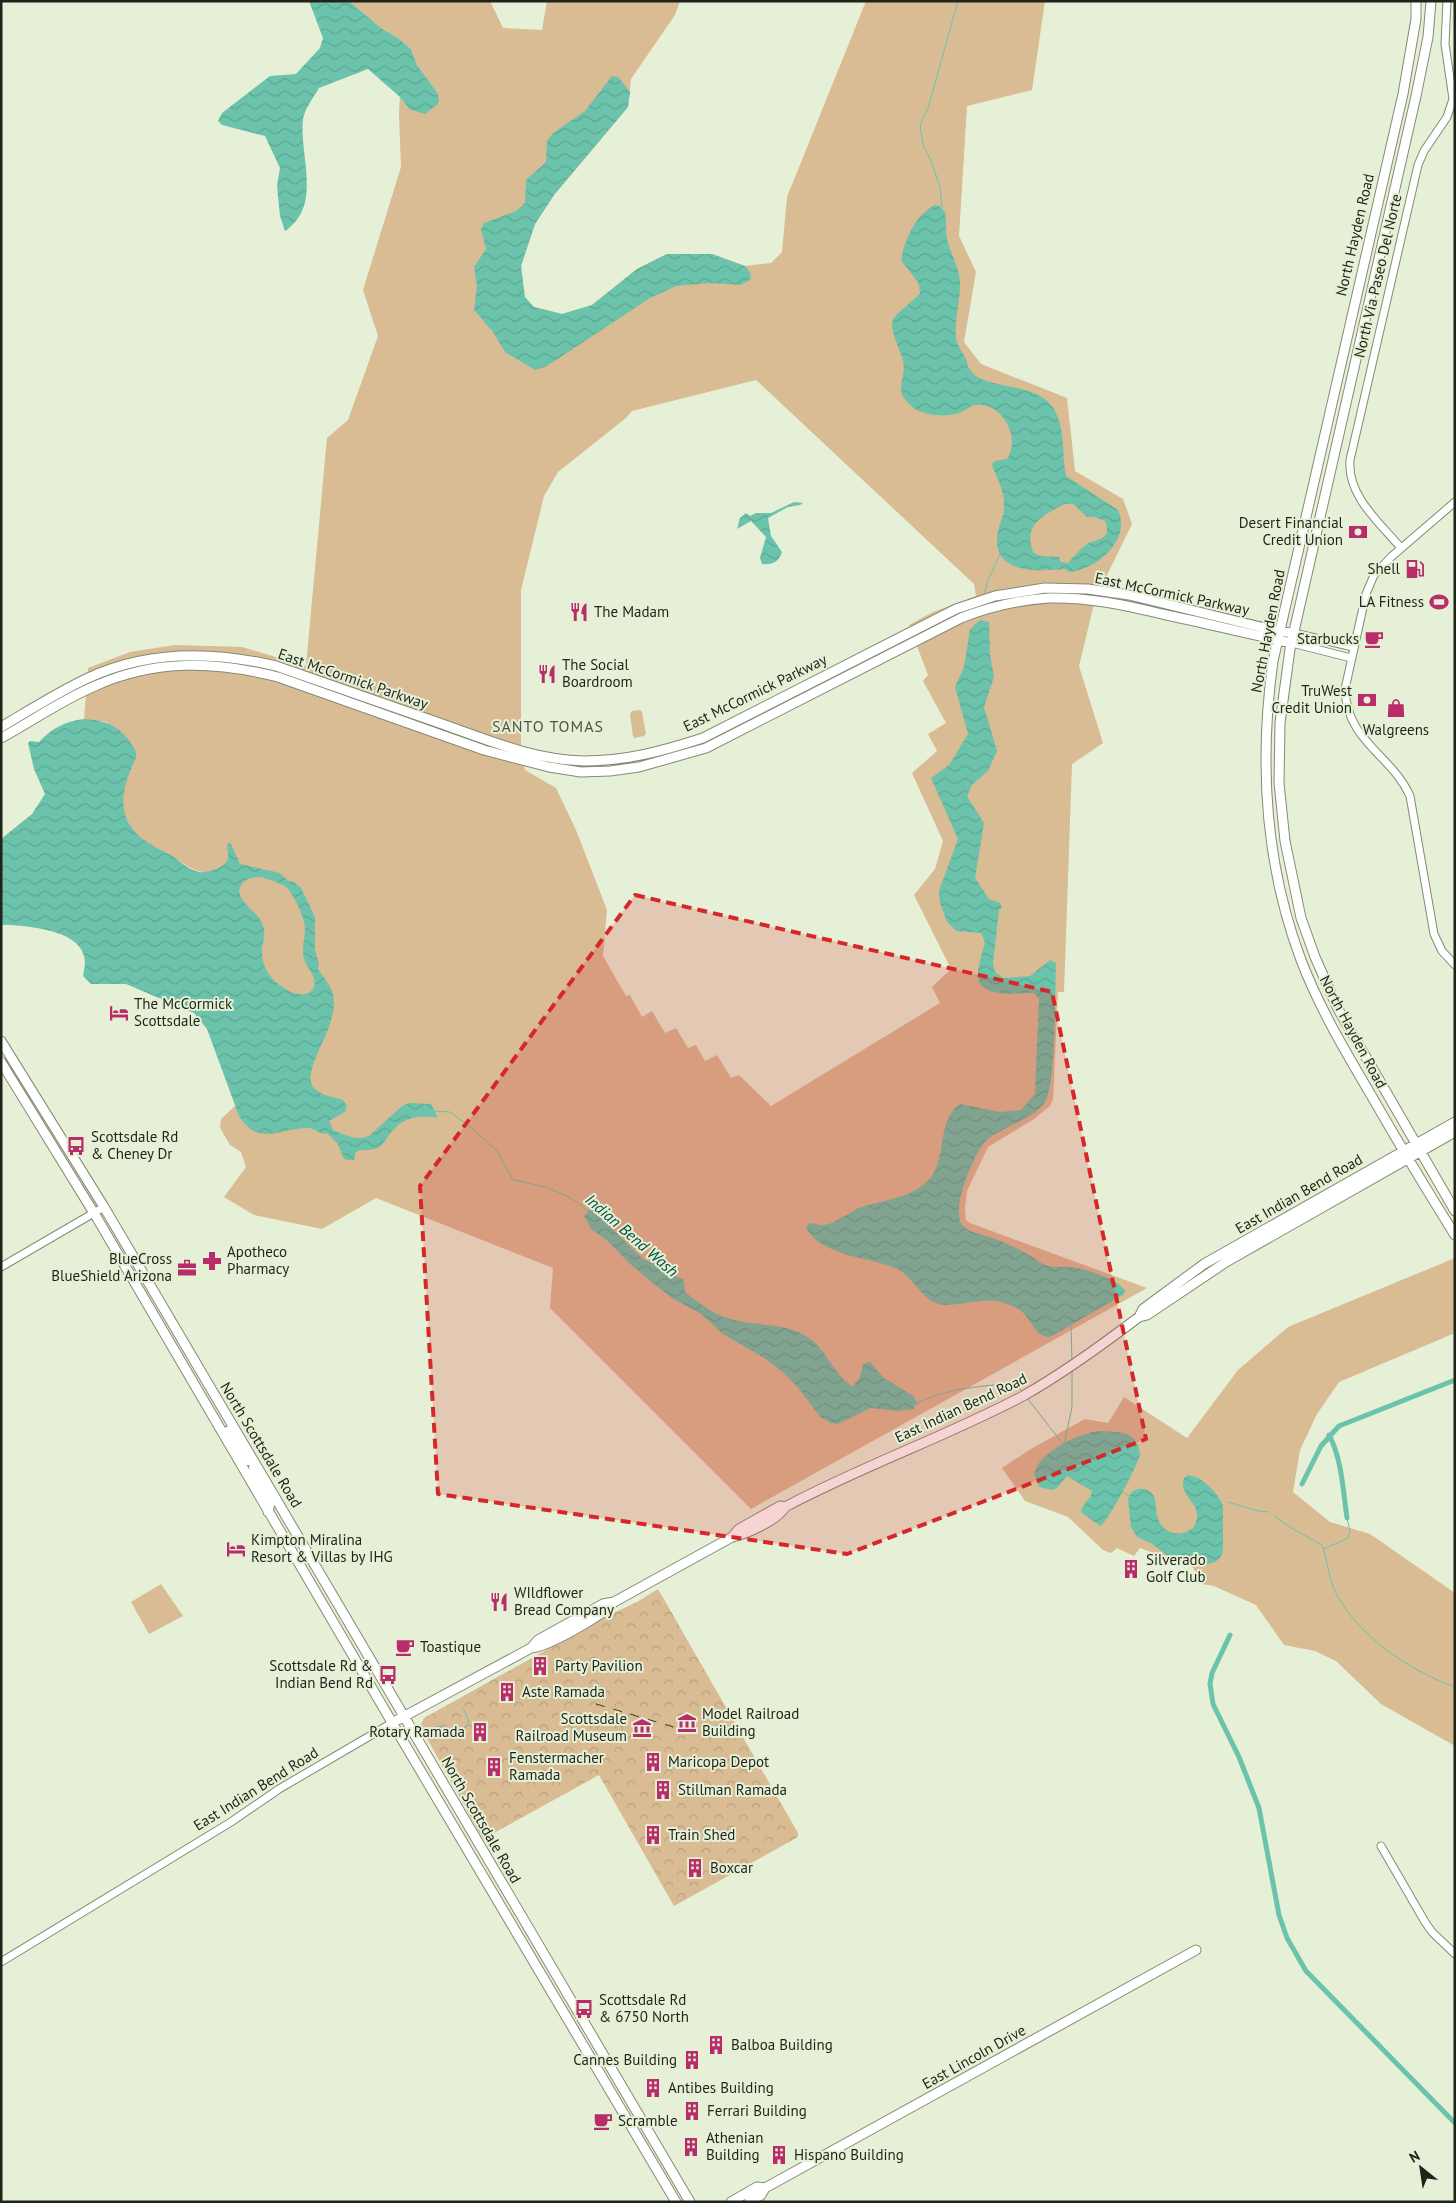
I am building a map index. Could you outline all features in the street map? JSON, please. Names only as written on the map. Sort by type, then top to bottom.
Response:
[{"type":"main road","name":"North Hayden Road","points":[[1416,1],[1416,19],[1403,94],[1279,636],[1270,688],[1266,728],[1265,778],[1271,843],[1281,895],[1301,960],[1338,1039],[1455,1235]]},
{"type":"main road","name":"North Hayden Road","points":[[1431,1],[1428,37],[1416,96],[1294,634],[1281,714],[1279,756],[1281,812],[1295,891],[1303,922],[1327,985],[1351,1032],[1455,1211]]},
{"type":"main road","name":"East McCormick Parkway","points":[[1,727],[88,678],[129,669],[207,664],[250,670],[278,677],[484,750],[550,762],[637,757],[668,750],[702,738],[956,609],[982,600],[1045,588],[1088,589],[1129,595],[1279,636],[1292,644]]},
{"type":"main road","name":"East McCormick Parkway","points":[[1279,636],[1294,634]]},
{"type":"main road","name":"East McCormick Parkway","points":[[1,738],[129,669]]},
{"type":"main road","name":"North Scottsdale Road","points":[[1,1041],[104,1207],[690,2202]]},
{"type":"main road","name":"North Scottsdale Road","points":[[1,1062],[94,1212],[392,1723],[676,2202]]},
{"type":"main road","name":"East Indian Bend Road","points":[[1419,1148],[1455,1122]]},
{"type":"main road","name":"East Indian Bend Road","points":[[392,1723],[531,1648],[540,1647],[608,1610],[614,1602],[732,1537],[744,1534],[782,1514],[785,1507],[847,1475],[964,1424],[1029,1392],[1080,1360],[1139,1317],[1143,1309],[1204,1264],[1419,1148],[1455,1132]]},
{"type":"main road","points":[[216,1422],[224,1425],[246,1460],[254,1462],[252,1471],[270,1503],[268,1512]]},
{"type":"main road","points":[[461,1838],[474,1851],[490,1876],[501,1881],[500,1893],[513,1916],[515,1931]]},
{"type":"main road","name":"East Lincoln Drive","points":[[750,2202],[761,2195],[765,2188],[1196,1950]]},
{"type":"main road","points":[[561,2008],[574,2019],[588,2043],[598,2047],[597,2057],[604,2081]]},
{"type":"main road","points":[[631,2125],[641,2119]]},
{"type":"main road","name":"East Lincoln Drive","points":[[731,2202],[757,2187],[765,2188]]},
{"type":"street","name":"North Via Paseo Del Norte","points":[[1401,548],[1356,493],[1351,476],[1350,460],[1418,165],[1424,150],[1447,117],[1453,100],[1445,44],[1447,1]]},
{"type":"street","points":[[1452,963],[1438,945],[1434,934],[1410,796],[1403,782],[1352,723],[1345,699],[1345,689],[1369,584],[1382,566],[1455,502]]},
{"type":"street","name":"East McCormick Parkway","points":[[1294,634],[1354,647]]},
{"type":"street","name":"East McCormick Parkway","points":[[1292,644],[1351,658]]},
{"type":"street","points":[[1,1266],[104,1207]]},
{"type":"street","name":"East Indian Bend Road","points":[[1,1962],[231,1822],[279,1789],[392,1723]]},
{"type":"street","points":[[1381,1846],[1425,1922],[1455,1954]]},
{"type":"highlighted area","points":[[635,895],[1052,992],[1146,1439],[847,1554],[438,1494],[420,1186]]},
{"type":"green space","points":[[349,1],[490,1],[503,28],[542,30],[547,1],[680,1],[675,15],[631,79],[628,107],[554,195],[535,224],[521,266],[524,297],[534,307],[562,314],[592,305],[637,269],[667,254],[712,254],[745,266],[771,263],[782,252],[787,197],[866,1],[1045,1],[1032,90],[967,106],[959,236],[976,272],[964,342],[981,364],[1067,398],[1075,471],[1123,499],[1132,524],[1107,575],[1102,593],[1093,608],[1079,666],[1103,743],[1072,764],[1064,992],[1058,992],[1053,1099],[1050,1106],[1034,1119],[988,1147],[967,1191],[965,1208],[966,1220],[970,1223],[1147,1288],[751,1509],[550,1308],[553,1268],[376,1198],[322,1229],[254,1215],[224,1197],[246,1167],[241,1152],[230,1145],[220,1128],[221,1119],[281,1063],[203,872],[197,871],[156,849],[134,831],[124,811],[122,799],[128,774],[135,761],[107,722],[84,719],[88,668],[130,652],[175,645],[242,647],[306,666],[327,438],[348,420],[378,336],[363,290],[401,167],[400,97],[409,109],[437,92],[417,65],[411,49],[398,38],[381,28]],"holes":[[[756,380],[974,584],[976,596],[933,612],[909,625],[928,675],[923,681],[946,723],[928,734],[937,751],[912,773],[943,841],[935,869],[914,895],[951,969],[932,987],[940,1003],[771,1106],[739,1075],[731,1078],[717,1055],[705,1061],[696,1045],[688,1048],[676,1028],[665,1033],[652,1011],[642,1017],[630,995],[626,996],[603,956],[607,910],[576,830],[556,788],[525,770],[521,745],[521,590],[544,496],[558,472],[626,418],[632,411]]]},
{"type":"green space","points":[[640,710],[646,734],[634,738],[630,714],[632,711]]},
{"type":"green space","name":"Silverado Golf Club","points":[[1455,1258],[1455,1333],[1339,1382],[1317,1414],[1300,1450],[1293,1492],[1330,1522],[1370,1534],[1455,1593],[1455,1746],[1381,1704],[1336,1661],[1315,1651],[1284,1645],[1256,1605],[1214,1586],[1190,1582],[1196,1572],[1192,1567],[1140,1548],[1134,1556],[1117,1548],[1111,1553],[1103,1550],[1068,1517],[1025,1501],[1002,1468],[1029,1450],[1085,1419],[1108,1423],[1124,1397],[1187,1438],[1238,1370],[1288,1327]]},
{"type":"green space","points":[[161,1584],[183,1616],[149,1634],[131,1602]]},
{"type":"green space","points":[[658,1589],[798,1833],[798,1837],[674,1906],[599,1775],[483,1839],[420,1726],[424,1718]]},
{"type":"water","points":[[309,1],[349,1],[381,28],[398,38],[411,49],[417,65],[437,92],[439,99],[438,104],[425,114],[409,109],[400,97],[368,69],[319,88],[303,119],[307,180],[303,208],[297,220],[285,231],[280,216],[277,186],[280,168],[265,136],[222,125],[218,121],[222,113],[270,76],[296,74],[320,48],[323,38]]},
{"type":"water","points":[[612,76],[619,78],[630,92],[628,107],[554,195],[535,224],[521,266],[525,297],[534,307],[562,314],[592,305],[637,269],[667,254],[712,254],[745,266],[750,272],[751,279],[741,285],[709,283],[676,286],[650,298],[547,366],[535,370],[505,352],[493,332],[474,310],[477,286],[474,267],[486,249],[481,229],[484,223],[516,211],[525,203],[526,180],[546,162],[547,141],[553,133],[585,111]]},
{"type":"water","points":[[935,205],[945,212],[947,239],[960,278],[956,339],[968,367],[979,378],[1023,389],[1043,398],[1051,405],[1060,422],[1066,476],[1118,510],[1121,521],[1120,532],[1116,542],[1109,552],[1090,566],[1069,572],[1065,569],[1033,570],[1012,565],[1004,559],[999,551],[997,539],[1004,509],[1004,498],[992,464],[995,461],[1007,459],[1010,452],[1012,445],[1008,424],[996,410],[984,405],[972,406],[959,413],[949,415],[927,414],[917,410],[903,396],[901,384],[904,365],[892,325],[896,315],[920,294],[919,284],[901,260],[912,229],[921,215]],"holes":[[[1064,504],[1073,504],[1087,517],[1095,517],[1105,521],[1107,527],[1105,536],[1086,545],[1068,563],[1061,562],[1059,557],[1040,556],[1033,552],[1031,534],[1037,522]]]},
{"type":"water","points":[[794,502],[803,503],[788,507],[768,518],[771,536],[782,552],[775,562],[762,564],[760,558],[766,537],[751,521],[737,529],[740,518],[746,513],[750,516],[756,513],[771,513]]},
{"type":"water","points":[[980,620],[989,622],[990,654],[994,677],[984,707],[997,751],[988,771],[972,785],[967,796],[984,823],[975,878],[989,899],[1000,903],[1002,908],[999,910],[993,963],[995,972],[1003,978],[1030,976],[1050,960],[1056,963],[1054,1036],[1049,1092],[1045,1102],[1032,1114],[985,1142],[975,1158],[965,1182],[961,1194],[959,1216],[961,1223],[968,1230],[994,1238],[1014,1247],[1045,1265],[1072,1267],[1093,1272],[1117,1283],[1125,1291],[1123,1295],[1050,1337],[1037,1331],[1025,1314],[1005,1303],[985,1301],[945,1305],[932,1301],[901,1271],[884,1264],[834,1250],[823,1245],[806,1228],[809,1223],[829,1224],[862,1207],[910,1193],[919,1188],[933,1174],[937,1166],[948,1118],[960,1104],[1000,1112],[1021,1110],[1035,1094],[1039,998],[1034,993],[1010,994],[993,992],[986,989],[978,977],[978,968],[985,942],[981,933],[956,931],[947,922],[940,903],[939,891],[958,839],[931,778],[949,765],[968,734],[955,687],[964,667],[970,629]]},
{"type":"water","points":[[84,719],[107,723],[119,730],[134,748],[136,756],[123,797],[124,809],[127,820],[133,830],[142,838],[190,869],[199,872],[212,871],[227,862],[228,843],[231,844],[240,864],[280,873],[288,881],[294,882],[301,888],[315,917],[315,950],[319,964],[318,969],[331,988],[334,1004],[332,1018],[311,1071],[311,1081],[315,1089],[325,1095],[343,1100],[347,1106],[345,1112],[329,1121],[333,1130],[355,1138],[369,1136],[402,1106],[409,1103],[431,1104],[438,1118],[417,1117],[405,1121],[394,1129],[379,1147],[356,1152],[354,1160],[346,1160],[343,1157],[338,1144],[327,1133],[309,1128],[271,1134],[254,1131],[239,1116],[207,1029],[194,1013],[126,984],[91,984],[83,976],[85,959],[80,947],[61,934],[22,926],[1,925],[1,839],[32,814],[45,794],[34,769],[28,743],[30,741],[39,742],[54,729],[65,723]],"holes":[[[261,877],[287,888],[300,911],[305,928],[303,955],[315,984],[309,993],[296,994],[284,988],[267,972],[262,955],[263,926],[258,917],[240,896],[239,891],[244,881],[250,878]]]},
{"type":"water","points":[[591,1208],[643,1259],[658,1265],[665,1262],[669,1264],[672,1274],[684,1280],[685,1292],[709,1309],[734,1320],[797,1331],[813,1341],[841,1377],[853,1386],[860,1377],[863,1364],[870,1362],[884,1378],[913,1396],[919,1405],[915,1404],[914,1409],[897,1411],[871,1408],[838,1424],[831,1423],[820,1417],[800,1390],[784,1373],[764,1358],[723,1334],[701,1314],[670,1297],[630,1264],[608,1241],[591,1229],[584,1216]]},
{"type":"water","points":[[1098,1431],[1117,1432],[1131,1436],[1139,1448],[1140,1454],[1122,1493],[1104,1523],[1100,1526],[1081,1512],[1092,1491],[1067,1476],[1057,1488],[1052,1490],[1039,1487],[1034,1474],[1043,1458],[1060,1445],[1080,1436]]},
{"type":"water","points":[[1188,1475],[1199,1479],[1209,1486],[1218,1496],[1223,1506],[1223,1551],[1218,1560],[1209,1564],[1201,1563],[1200,1560],[1168,1556],[1151,1543],[1137,1537],[1131,1527],[1128,1499],[1137,1489],[1145,1489],[1153,1495],[1159,1521],[1166,1530],[1182,1533],[1193,1528],[1197,1520],[1197,1513],[1183,1485],[1184,1478]]},
{"type":"waterway","points":[[942,208],[940,187],[932,163],[923,145],[920,125],[928,108],[958,1]]},
{"type":"waterway","points":[[984,595],[987,583],[1001,552]]},
{"type":"waterway","name":"Indian Bend Wash","points":[[433,1111],[450,1112],[473,1129],[497,1151],[513,1180],[554,1190],[572,1199],[589,1212]]},
{"type":"waterway","points":[[1071,1326],[1072,1362]]},
{"type":"waterway","points":[[1064,1444],[1072,1407],[1072,1371]]},
{"type":"waterway","points":[[1302,1484],[1321,1446],[1339,1426],[1455,1380]]},
{"type":"waterway","name":"Indian Bend Wash","points":[[917,1403],[965,1388],[991,1385],[1016,1383],[1023,1393]]},
{"type":"waterway","name":"Indian Bend Wash","points":[[1027,1398],[1063,1444]]},
{"type":"waterway","points":[[1329,1435],[1337,1454],[1347,1518]]},
{"type":"waterway","name":"Indian Bend Wash","points":[[1120,1491],[1130,1496]]},
{"type":"waterway","name":"Indian Bend Wash","points":[[1228,1502],[1258,1511],[1269,1512]]},
{"type":"waterway","name":"Indian Bend Wash","points":[[1274,1516],[1322,1545],[1336,1593],[1345,1608],[1371,1637],[1404,1662],[1455,1687]]},
{"type":"waterway","points":[[1324,1549],[1348,1538],[1350,1531],[1347,1518]]},
{"type":"waterway","points":[[1230,1635],[1212,1673],[1210,1684],[1213,1704],[1239,1757],[1259,1808],[1279,1915],[1287,1938],[1306,1971],[1455,2123]]},
{"type":"waterway","points":[[425,1733],[438,1726],[453,1731],[462,1731],[469,1722],[463,1708]]},
{"type":"railway","points":[[596,1704],[677,1728]]},
{"type":"place","name":"Desert Financial Credit Union","points":[[1358,532]]},
{"type":"place","name":"Shell","points":[[1415,569]]},
{"type":"place","name":"LA Fitness","points":[[1439,602]]},
{"type":"place","name":"The Madam","points":[[579,612]]},
{"type":"place","name":"Starbucks","points":[[1374,639]]},
{"type":"place","name":"The Social Boardroom","points":[[547,674]]},
{"type":"place","name":"TruWest Credit Union","points":[[1367,700]]},
{"type":"place","name":"Walgreens","points":[[1396,708]]},
{"type":"place","name":"The McCormick Scottsdale","points":[[119,1013]]},
{"type":"place","name":"Scottsdale Rd & Cheney Dr","points":[[76,1146]]},
{"type":"place","name":"Apotheco Pharmacy","points":[[212,1261]]},
{"type":"place","name":"BlueCross BlueShield Arizona","points":[[187,1268]]},
{"type":"place","name":"Kimpton Miralina Resort & Villas by IHG","points":[[236,1549]]},
{"type":"place","name":"Silverado Golf Club","points":[[1131,1569]]},
{"type":"place","name":"WIldflower Bread Company","points":[[499,1602]]},
{"type":"place","name":"Toastique","points":[[405,1647]]},
{"type":"place","name":"Party Pavilion","points":[[540,1666]]},
{"type":"place","name":"Scottsdale Rd & Indian Bend Rd","points":[[388,1675]]},
{"type":"place","name":"Aste Ramada","points":[[507,1692]]},
{"type":"place","name":"Model Railroad Building","points":[[687,1723]]},
{"type":"place","name":"Scottsdale Railroad Museum","points":[[642,1728]]},
{"type":"place","name":"Rotary Ramada","points":[[480,1732]]},
{"type":"place","name":"Maricopa Depot","points":[[653,1762]]},
{"type":"place","name":"Fenstermacher Ramada","points":[[494,1767]]},
{"type":"place","name":"Stillman Ramada","points":[[663,1790]]},
{"type":"place","name":"Train Shed","points":[[653,1835]]},
{"type":"place","name":"Boxcar","points":[[695,1868]]},
{"type":"place","name":"Scottsdale Rd & 6750 North","points":[[584,2009]]},
{"type":"place","name":"Balboa Building","points":[[716,2045]]},
{"type":"place","name":"Cannes Building","points":[[692,2060]]},
{"type":"place","name":"Antibes Building","points":[[653,2088]]},
{"type":"place","name":"Ferrari Building","points":[[692,2111]]},
{"type":"place","name":"Scramble","points":[[603,2121]]},
{"type":"place","name":"Athenian Building","points":[[691,2147]]},
{"type":"place","name":"Hispano Building","points":[[779,2155]]},
{"type":"district","name":"SANTO TOMAS","points":[[548,726]]}]
